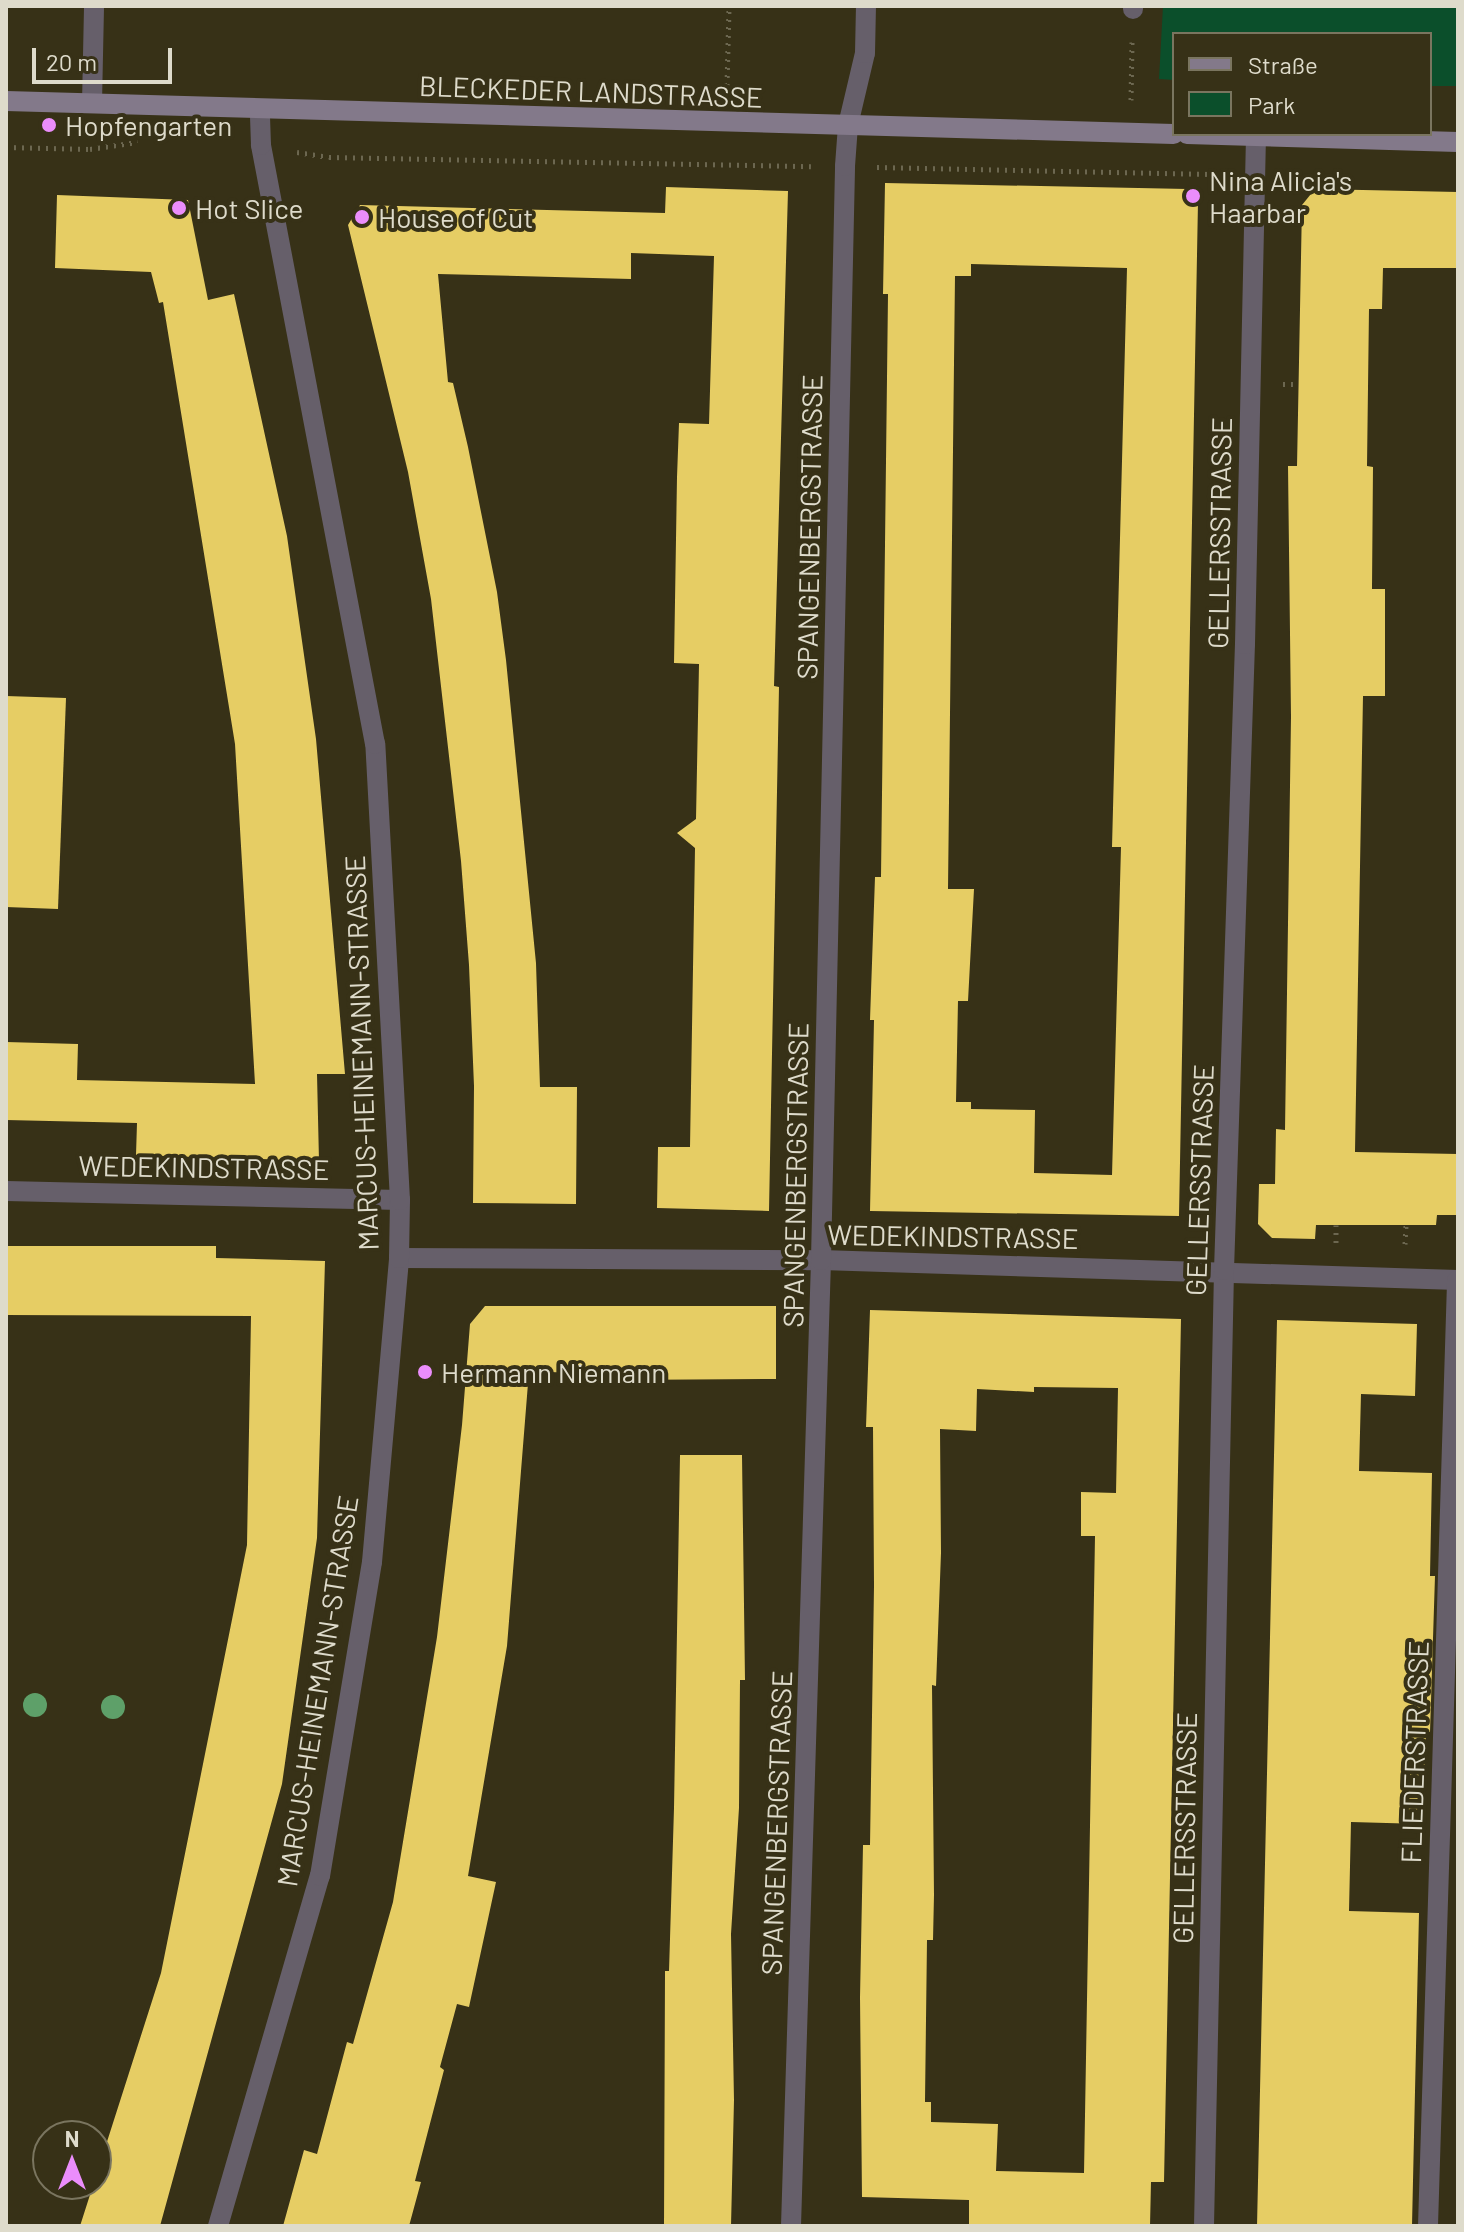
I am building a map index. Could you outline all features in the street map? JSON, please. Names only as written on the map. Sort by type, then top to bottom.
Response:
[{"type":"street","points":[[92,103],[94,6]]},
{"type":"street","name":"SPANGENBERGSTRASSE","points":[[791,2226],[821,1260],[845,166],[848,125],[865,53],[866,6]]},
{"type":"street","name":"BLECKEDER LANDSTRASSE","points":[[6,101],[1172,134]]},
{"type":"street","name":"MARCUS-HEINEMANN-STRASSE","points":[[218,2226],[320,1876],[372,1562],[399,1258],[400,1200],[375,744],[261,145],[260,109]]},
{"type":"street","points":[[1256,136],[1458,142]]},
{"type":"street","name":"GELLERSSTRASSE","points":[[1204,2226],[1224,1270],[1244,660],[1256,136]]},
{"type":"street","name":"WEDEKINDSTRASSE","points":[[6,1191],[400,1200]]},
{"type":"street","name":"WEDEKINDSTRASSE","points":[[399,1258],[821,1260],[1224,1270],[1457,1280]]},
{"type":"street","name":"FLIEDERSTRASSE","points":[[1428,2226],[1457,1280]]},
{"type":"path","points":[[727,85],[729,6]]},
{"type":"path","points":[[1130,132],[1133,7]]},
{"type":"path","points":[[6,147],[90,149],[147,140]]},
{"type":"path","points":[[261,145],[329,157],[1255,174]]},
{"type":"green space","points":[[1163,6],[1458,6],[1458,86],[1432,86],[1432,32],[1172,32],[1172,80],[1159,79]]},
{"type":"building","points":[[885,183],[1187,189],[1198,202],[1179,1216],[870,1211],[874,1020],[870,1020],[875,877],[881,877],[888,294],[883,294]],"holes":[[[971,264],[1127,268],[1112,847],[1121,847],[1112,1175],[1034,1173],[1035,1110],[971,1109],[971,1102],[956,1102],[958,1001],[968,1001],[974,889],[948,889],[955,276],[971,276]]]},
{"type":"building","points":[[666,187],[788,191],[774,686],[779,687],[769,1211],[657,1208],[658,1147],[690,1147],[695,848],[677,833],[696,819],[699,664],[674,663],[677,477],[679,423],[709,424],[714,256],[631,253],[631,279],[438,274],[448,382],[453,383],[468,447],[497,592],[506,660],[536,963],[540,1087],[577,1087],[576,1204],[473,1203],[474,1086],[469,965],[461,861],[431,599],[408,472],[348,225],[360,205],[665,213]]},
{"type":"building","points":[[1315,189],[1458,192],[1458,268],[1383,268],[1382,309],[1369,309],[1367,466],[1373,467],[1372,589],[1385,589],[1385,696],[1363,696],[1355,1152],[1458,1154],[1458,1215],[1437,1215],[1436,1225],[1316,1225],[1315,1239],[1272,1238],[1258,1224],[1259,1184],[1275,1184],[1276,1129],[1285,1130],[1291,717],[1288,466],[1297,466],[1302,205]]},
{"type":"building","points":[[57,195],[188,200],[208,300],[234,294],[287,536],[316,739],[345,1074],[317,1074],[319,1161],[136,1155],[137,1123],[6,1120],[6,1042],[78,1044],[77,1080],[255,1084],[235,744],[163,302],[159,303],[151,272],[55,268]]},
{"type":"building","points":[[6,696],[66,698],[58,909],[6,907]]},
{"type":"building","points":[[6,1246],[216,1246],[216,1258],[325,1261],[317,1538],[282,1784],[160,2226],[80,2226],[88,2200],[112,2200],[112,2126],[161,1973],[247,1545],[251,1316],[6,1315]]},
{"type":"building","points":[[485,1306],[776,1306],[776,1379],[616,1380],[616,1375],[529,1371],[507,1646],[468,1876],[496,1882],[469,2007],[457,2004],[440,2067],[444,2070],[415,2181],[421,2182],[409,2226],[283,2226],[304,2150],[317,2154],[347,2042],[353,2044],[393,1902],[437,1637],[462,1425],[470,1324]]},
{"type":"building","points":[[870,1310],[1181,1319],[1164,2182],[1151,2182],[1150,2226],[969,2226],[969,2200],[862,2197],[860,1997],[863,1845],[870,1845],[874,1586],[873,1427],[866,1427]],"holes":[[[1034,1387],[1118,1388],[1116,1493],[1081,1492],[1081,1536],[1095,1536],[1084,2173],[996,2171],[998,2124],[931,2122],[931,2102],[925,2102],[927,1940],[933,1940],[932,1685],[936,1686],[941,1553],[940,1429],[976,1431],[977,1389],[1034,1392]]]},
{"type":"building","points":[[1277,1320],[1417,1324],[1415,1396],[1361,1394],[1359,1471],[1432,1473],[1430,1576],[1435,1576],[1430,1732],[1426,1732],[1422,1824],[1351,1822],[1349,1911],[1419,1913],[1412,2226],[1257,2226]]},
{"type":"building","points":[[680,1455],[742,1455],[745,1680],[740,1680],[739,1808],[731,1934],[734,2100],[731,2226],[664,2226],[665,1971],[669,1971],[674,1808]]},
{"type":"place","name":"Hopfengarten","points":[[49,125]]},
{"type":"place","name":"Nina Alicia's Haarbar","points":[[1193,196]]},
{"type":"place","name":"Hot Slice","points":[[179,208]]},
{"type":"place","name":"House of Cut","points":[[362,217]]},
{"type":"place","name":"Hermann Niemann","points":[[425,1372]]}]
